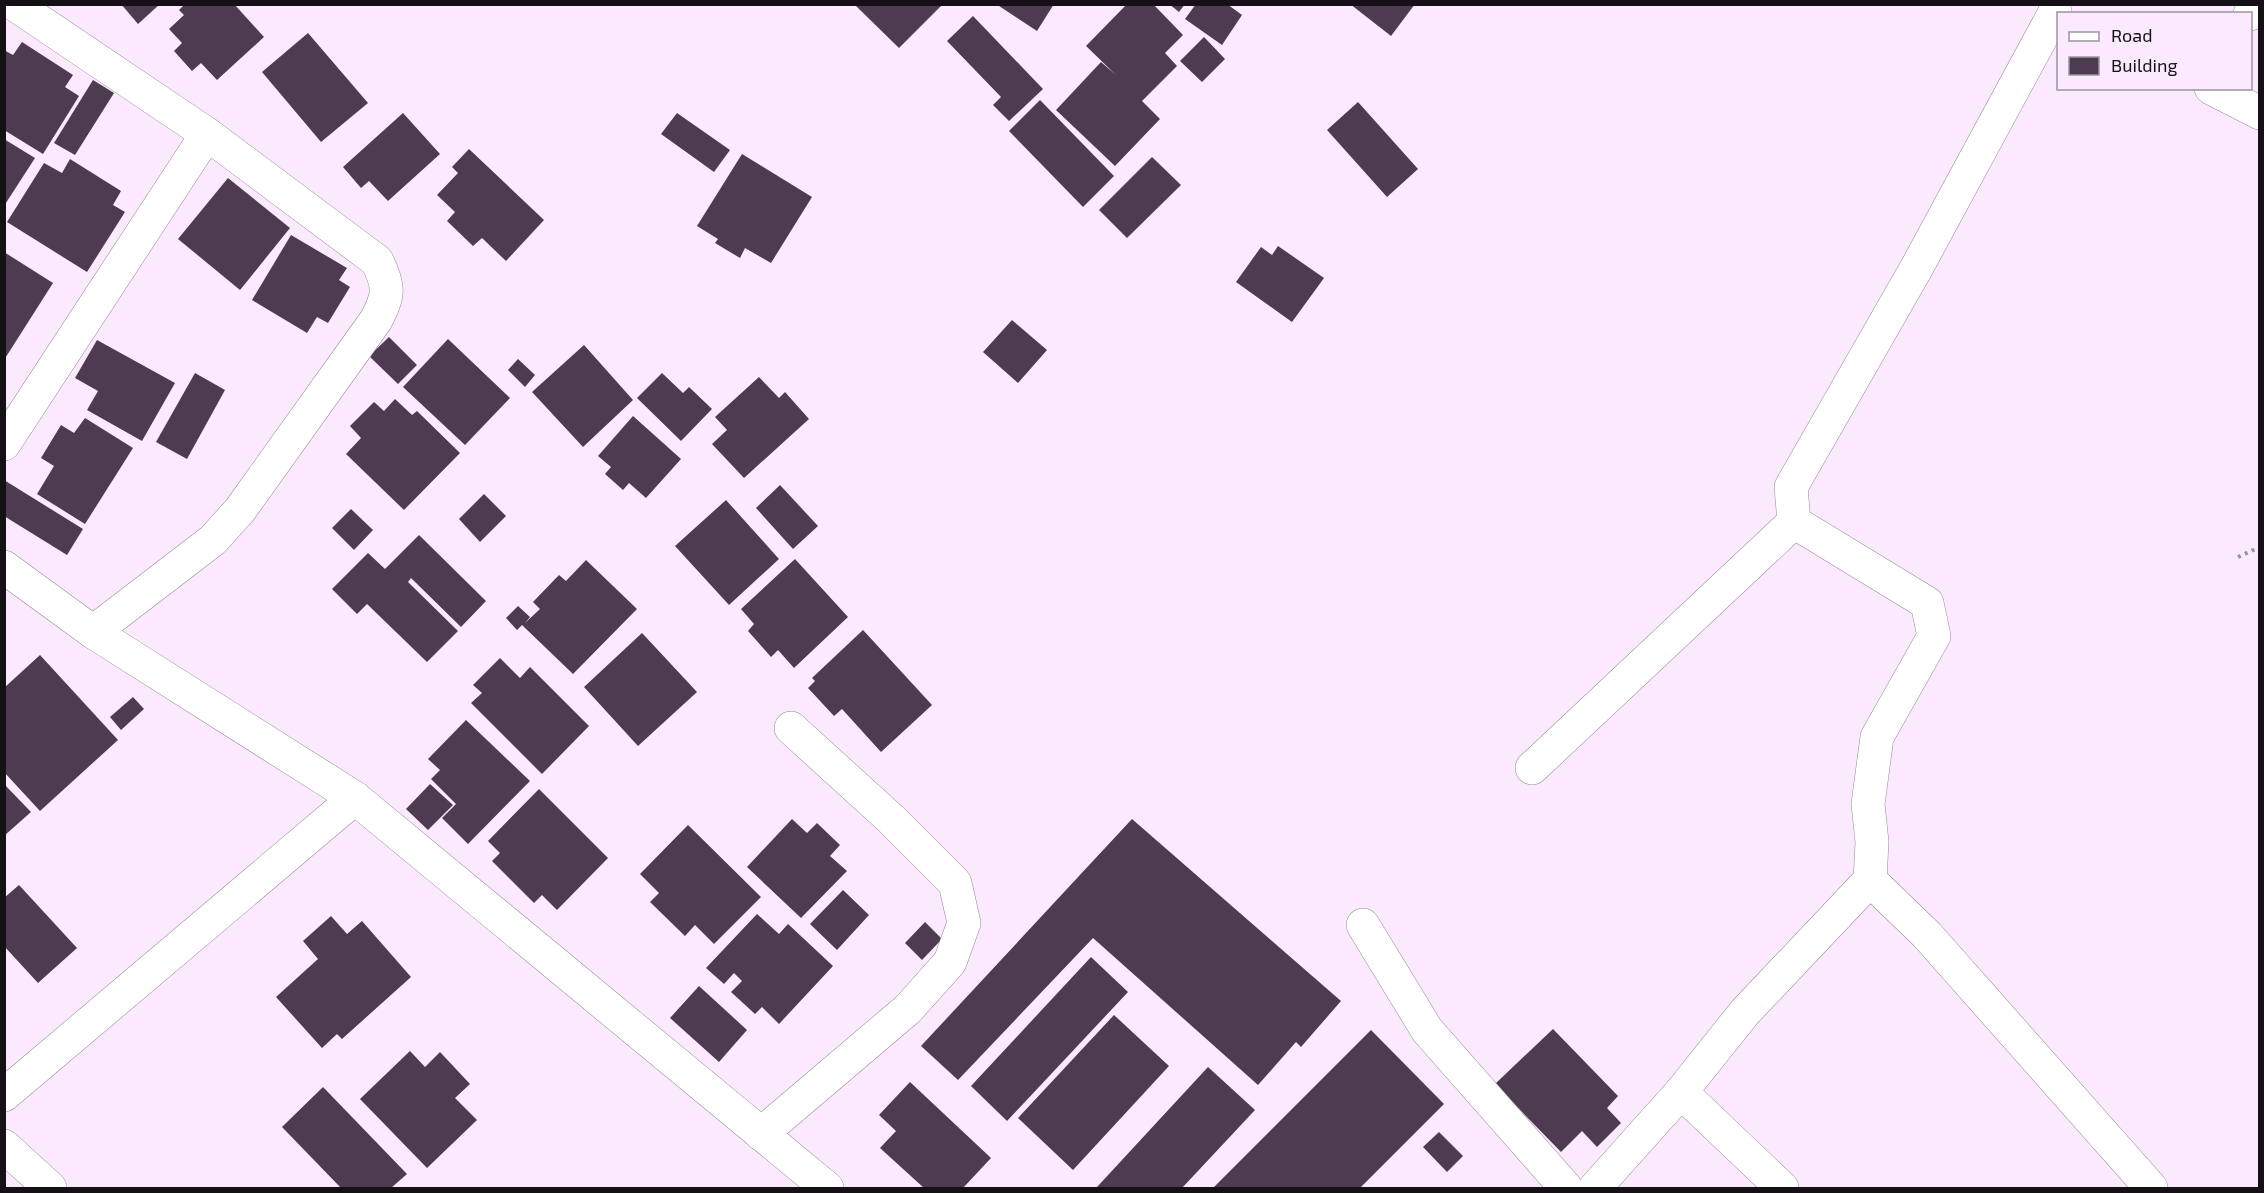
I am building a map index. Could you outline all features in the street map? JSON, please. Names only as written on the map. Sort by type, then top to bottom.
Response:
[{"type":"street","points":[[14,4],[207,134],[377,261],[388,282],[386,302],[376,320],[240,510],[213,540],[93,632]]},
{"type":"street","points":[[1794,522],[1791,488],[1917,267],[2051,10]]},
{"type":"street","points":[[2215,90],[2259,113]]},
{"type":"street","points":[[4,444],[207,134]]},
{"type":"street","points":[[1533,768],[1794,522]]},
{"type":"street","points":[[1596,1188],[1681,1092],[1745,1012],[1870,880],[1872,842],[1868,804],[1877,737],[1934,636],[1931,615],[1927,603],[1794,522]]},
{"type":"street","points":[[4,567],[93,632],[356,798],[827,1188]]},
{"type":"street","points":[[761,1134],[908,1009],[950,962],[964,923],[955,883],[928,854],[791,728]]},
{"type":"street","points":[[4,1095],[356,798]]},
{"type":"street","points":[[1870,880],[1927,935],[2151,1188]]},
{"type":"street","points":[[1363,925],[1427,1030],[1566,1188]]},
{"type":"street","points":[[1681,1092],[1782,1188]]},
{"type":"street","points":[[4,1146],[50,1188]]},
{"type":"path","points":[[2238,557],[2259,547]]},
{"type":"building","points":[[121,4],[160,4],[138,24]]},
{"type":"building","points":[[185,4],[234,4],[264,37],[217,80],[201,63],[192,71],[174,51],[182,43],[169,29],[184,15],[179,10]]},
{"type":"building","points":[[996,4],[1054,4],[1037,31]]},
{"type":"building","points":[[1127,4],[1153,4],[1183,35],[1165,53],[1177,66],[1142,101],[1160,119],[1115,166],[1056,110],[1101,62],[1116,75],[1086,46]]},
{"type":"building","points":[[1169,4],[1185,4],[1179,12]]},
{"type":"building","points":[[1196,4],[1227,4],[1242,15],[1222,45],[1185,19]]},
{"type":"building","points":[[1350,4],[1415,4],[1391,36]]},
{"type":"building","points":[[855,5],[942,5],[899,48]]},
{"type":"building","points":[[973,16],[1043,89],[1009,121],[993,105],[1001,97],[947,41]]},
{"type":"building","points":[[308,33],[368,103],[321,142],[262,72]]},
{"type":"building","points":[[1204,37],[1225,59],[1202,82],[1180,61]]},
{"type":"building","points":[[22,42],[73,75],[65,87],[79,96],[43,154],[4,130],[4,50],[13,55]]},
{"type":"building","points":[[93,80],[114,93],[75,155],[54,143]]},
{"type":"building","points":[[1040,100],[1114,176],[1083,207],[1009,131]]},
{"type":"building","points":[[1358,102],[1418,169],[1387,197],[1327,130]]},
{"type":"building","points":[[403,113],[440,154],[388,201],[369,181],[361,188],[343,167]]},
{"type":"building","points":[[677,113],[730,150],[714,172],[661,134]]},
{"type":"building","points":[[4,139],[35,158],[4,206]]},
{"type":"building","points":[[469,149],[544,220],[506,261],[482,238],[473,246],[447,221],[455,212],[437,195],[458,173],[452,167]]},
{"type":"building","points":[[742,154],[812,197],[771,263],[745,248],[740,258],[715,243],[718,239],[697,226]]},
{"type":"building","points":[[1152,157],[1181,185],[1127,238],[1099,210]]},
{"type":"building","points":[[70,159],[121,191],[113,205],[125,212],[87,272],[7,222],[44,163],[62,173]]},
{"type":"building","points":[[228,178],[290,228],[240,290],[178,239]]},
{"type":"building","points":[[291,235],[347,268],[339,280],[350,287],[328,323],[317,317],[307,333],[252,300]]},
{"type":"building","points":[[1278,246],[1324,278],[1292,322],[1236,282],[1261,247],[1272,255]]},
{"type":"building","points":[[4,252],[53,283],[4,360]]},
{"type":"building","points":[[1012,320],[1047,350],[1018,383],[983,352]]},
{"type":"building","points":[[389,337],[417,365],[398,384],[369,356]]},
{"type":"building","points":[[448,339],[510,398],[465,445],[403,387]]},
{"type":"building","points":[[97,340],[175,383],[142,441],[87,410],[98,391],[75,378]]},
{"type":"building","points":[[584,345],[633,400],[583,447],[532,392]]},
{"type":"building","points":[[518,359],[535,375],[525,387],[508,370]]},
{"type":"building","points":[[195,373],[225,390],[187,459],[156,442]]},
{"type":"building","points":[[662,373],[683,393],[689,387],[712,409],[681,441],[637,398]]},
{"type":"building","points":[[759,377],[779,398],[785,392],[809,419],[744,478],[712,444],[727,430],[715,417]]},
{"type":"building","points":[[395,399],[412,415],[417,411],[460,453],[404,510],[346,454],[361,438],[350,426],[374,402],[384,411]]},
{"type":"building","points":[[633,416],[681,459],[646,498],[629,483],[623,490],[605,474],[611,467],[598,456]]},
{"type":"building","points":[[85,418],[133,448],[85,524],[37,494],[54,466],[41,458],[61,425],[74,433]]},
{"type":"building","points":[[4,480],[83,529],[67,555],[4,516]]},
{"type":"building","points":[[780,485],[818,526],[793,549],[756,508]]},
{"type":"building","points":[[484,494],[506,516],[480,542],[459,519]]},
{"type":"building","points":[[726,500],[779,559],[729,605],[675,546]]},
{"type":"building","points":[[351,509],[373,530],[354,550],[332,528]]},
{"type":"building","points":[[419,535],[486,601],[461,627],[411,578],[408,582],[458,631],[427,662],[367,604],[357,614],[332,589],[368,553],[385,569]]},
{"type":"building","points":[[795,559],[848,617],[794,668],[778,650],[771,657],[748,631],[754,624],[741,609]]},
{"type":"building","points":[[586,560],[637,609],[573,674],[522,625],[517,630],[506,618],[518,606],[530,617],[525,623],[540,609],[533,602],[559,575],[566,581]]},
{"type":"building","points":[[863,630],[932,705],[881,752],[842,709],[834,716],[808,688],[815,681],[812,678]]},
{"type":"building","points":[[642,633],[697,692],[638,746],[584,687]]},
{"type":"building","points":[[40,655],[118,740],[40,811],[4,772],[4,688]]},
{"type":"building","points":[[500,658],[520,678],[530,667],[589,726],[542,774],[471,703],[482,693],[473,685]]},
{"type":"building","points":[[133,697],[144,709],[121,730],[110,717]]},
{"type":"building","points":[[466,720],[530,781],[468,844],[442,818],[456,804],[431,779],[440,770],[428,759]]},
{"type":"building","points":[[4,784],[31,812],[4,836]]},
{"type":"building","points":[[430,784],[453,805],[428,830],[406,809]]},
{"type":"building","points":[[539,789],[608,858],[557,910],[542,895],[534,903],[492,861],[500,853],[488,841]]},
{"type":"building","points":[[792,819],[807,833],[817,823],[840,845],[830,856],[847,871],[801,918],[747,867]]},
{"type":"building","points":[[1132,819],[1341,1001],[1301,1047],[1296,1042],[1258,1085],[1093,938],[958,1080],[921,1046]]},
{"type":"building","points":[[688,825],[761,897],[714,944],[695,925],[685,936],[650,902],[659,893],[640,874]]},
{"type":"building","points":[[19,885],[77,948],[38,983],[4,946],[4,898]]},
{"type":"building","points":[[843,890],[869,915],[837,950],[810,924]]},
{"type":"building","points":[[757,914],[779,934],[788,924],[833,966],[779,1024],[762,1007],[755,1014],[731,992],[742,981],[734,973],[724,984],[706,968]]},
{"type":"building","points":[[331,916],[347,934],[362,921],[411,977],[342,1039],[337,1034],[322,1048],[276,997],[318,959],[303,941]]},
{"type":"building","points":[[925,922],[942,939],[922,960],[905,943]]},
{"type":"building","points":[[1091,957],[1128,992],[1007,1121],[971,1086]]},
{"type":"building","points":[[699,986],[747,1030],[719,1062],[670,1018]]},
{"type":"building","points":[[1114,1015],[1169,1066],[1073,1170],[1018,1118]]},
{"type":"building","points":[[1553,1029],[1618,1096],[1607,1108],[1621,1123],[1597,1147],[1582,1131],[1561,1152],[1495,1084]]},
{"type":"building","points":[[1371,1030],[1444,1104],[1360,1188],[1213,1188]]},
{"type":"building","points":[[410,1051],[425,1067],[440,1052],[470,1084],[455,1098],[477,1120],[427,1168],[360,1099]]},
{"type":"building","points":[[1208,1067],[1255,1110],[1182,1188],[1097,1187]]},
{"type":"building","points":[[910,1082],[991,1158],[963,1188],[924,1188],[880,1148],[896,1131],[879,1115]]},
{"type":"building","points":[[323,1087],[407,1174],[391,1188],[341,1188],[282,1127]]},
{"type":"building","points":[[1439,1132],[1463,1156],[1447,1172],[1423,1147]]}]
